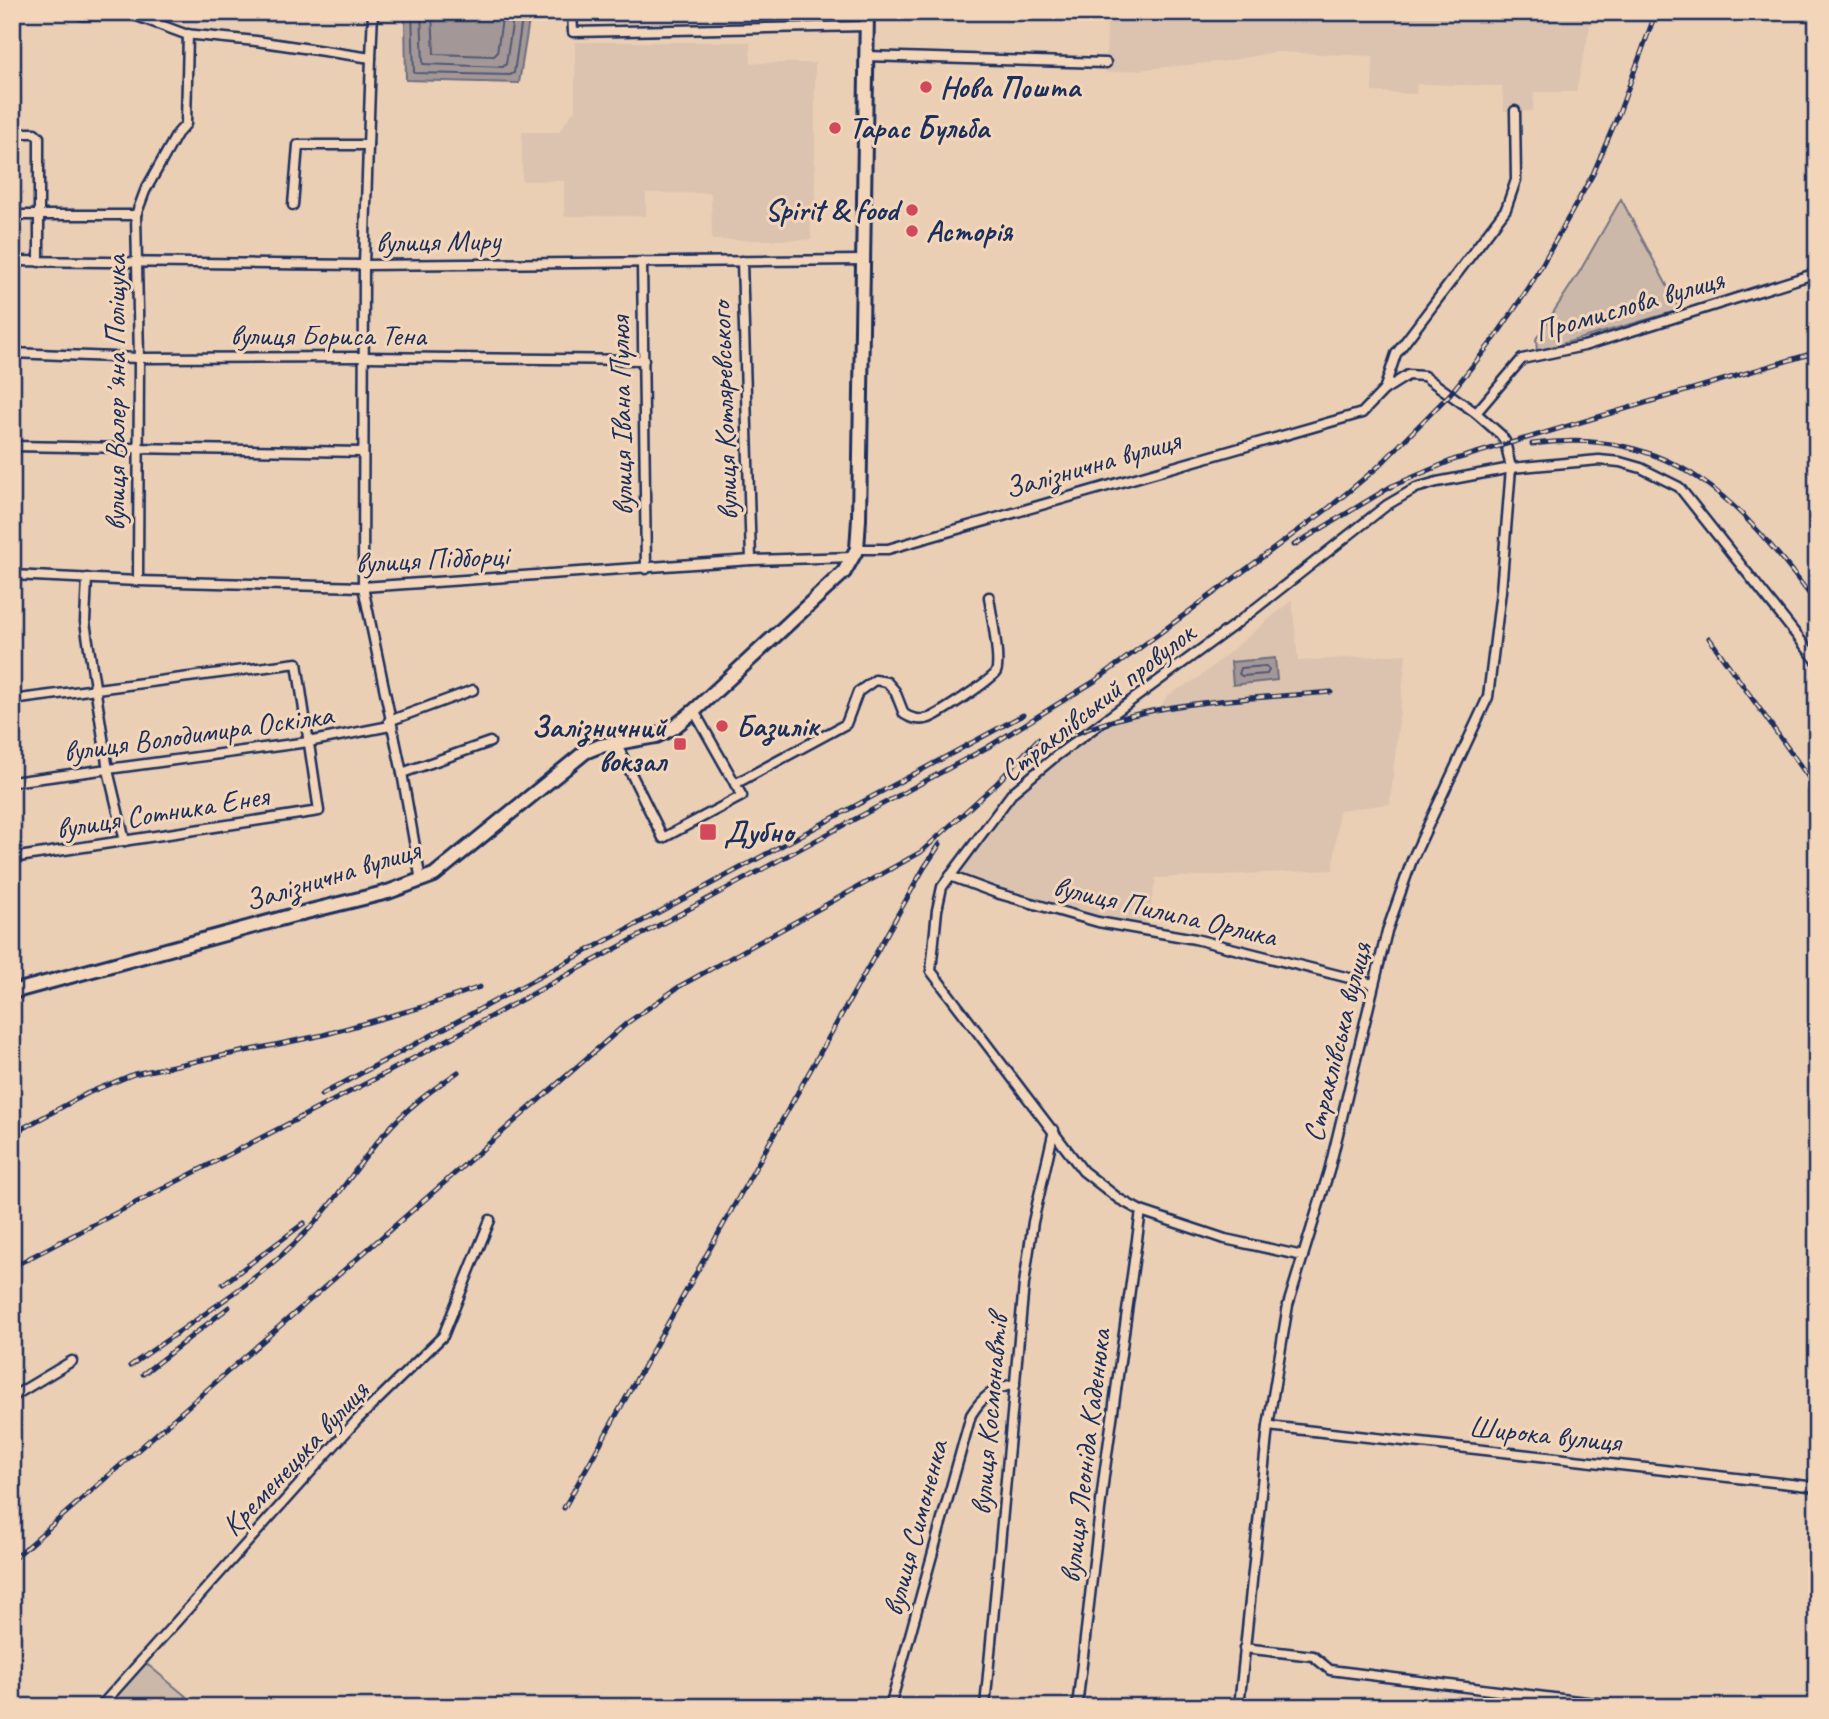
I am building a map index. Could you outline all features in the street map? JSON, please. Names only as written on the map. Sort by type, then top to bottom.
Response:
[{"type":"main road","points":[[856,553],[864,260],[866,12]]},
{"type":"main road","name":"Залізнична вулиця","points":[[12,992],[298,914],[337,906],[421,881],[446,866],[567,764],[593,748],[661,734],[694,711],[829,587],[856,553]]},
{"type":"street","points":[[72,12],[83,15],[131,13],[188,34],[371,58]]},
{"type":"street","points":[[373,12],[365,265],[363,587],[421,881]]},
{"type":"street","points":[[572,12],[573,32],[866,26]]},
{"type":"street","name":"вулиця Валерʼяна Поліщука","points":[[138,582],[139,358],[136,215],[139,204],[177,134],[187,124],[188,34]]},
{"type":"street","points":[[866,56],[1106,64]]},
{"type":"street","points":[[1384,390],[1396,354],[1466,264],[1511,199],[1517,168],[1516,111]]},
{"type":"street","points":[[12,133],[38,135],[39,262]]},
{"type":"street","points":[[293,205],[298,145],[368,145]]},
{"type":"street","points":[[12,215],[136,215]]},
{"type":"street","name":"вулиця Миру","points":[[12,261],[365,265],[864,260]]},
{"type":"street","name":"вулиця Котляревського","points":[[742,261],[751,560]]},
{"type":"street","name":"вулиця Івана Пулюя","points":[[642,262],[646,569]]},
{"type":"street","name":"Промислова вулиця","points":[[1476,413],[1522,359],[1584,346],[1817,273]]},
{"type":"street","name":"вулиця Бориса Тена","points":[[12,353],[139,358],[644,360]]},
{"type":"street","name":"Страклівська вулиця","points":[[1239,1707],[1268,1426],[1288,1305],[1329,1171],[1387,931],[1412,860],[1488,697],[1501,591],[1511,468],[1501,435],[1476,413],[1422,375],[1408,375],[1384,390]]},
{"type":"street","name":"Залізнична вулиця","points":[[856,553],[888,549],[1340,421],[1363,413],[1384,390]]},
{"type":"street","points":[[12,446],[362,452]]},
{"type":"street","points":[[1511,468],[1599,460],[1620,462],[1641,468],[1679,487],[1817,661]]},
{"type":"street","name":"Страклівський провулок","points":[[1303,1256],[1225,1240],[1142,1211],[1119,1199],[1083,1171],[930,971],[942,887],[1013,792],[1056,756],[1237,623],[1387,505],[1425,485],[1511,468]]},
{"type":"street","name":"вулиця Підборці","points":[[12,575],[138,582],[363,587],[856,553]]},
{"type":"street","points":[[87,578],[85,622],[108,770],[125,841]]},
{"type":"street","points":[[735,784],[846,724],[859,692],[875,680],[887,682],[895,691],[904,714],[920,720],[940,714],[966,694],[991,680],[995,676],[997,665],[989,597]]},
{"type":"street","points":[[12,700],[297,663],[309,742]]},
{"type":"street","name":"вулиця Володимира Оскілка","points":[[12,782],[309,742],[390,723],[473,690]]},
{"type":"street","points":[[615,743],[663,838],[742,796],[694,711]]},
{"type":"street","name":"вулиця Сотника Енея","points":[[12,858],[319,811],[309,742]]},
{"type":"street","points":[[402,774],[490,742]]},
{"type":"street","name":"вулиця Пилипа Орлика","points":[[950,876],[996,893],[1098,922],[1195,940],[1373,984]]},
{"type":"street","name":"вулиця Космонавтів","points":[[985,1707],[1032,1222],[1054,1130]]},
{"type":"street","name":"вулиця Леоніда Каденюка","points":[[1077,1707],[1107,1450],[1142,1211]]},
{"type":"street","name":"Кременецька вулиця","points":[[100,1707],[357,1420],[443,1336],[490,1220]]},
{"type":"street","points":[[12,1397],[72,1361]]},
{"type":"street","name":"вулиця Симоненка","points":[[890,1707],[971,1415],[995,1389],[1015,1384]]},
{"type":"street","name":"Широка вулиця","points":[[1268,1426],[1817,1488]]},
{"type":"street","points":[[1244,1648],[1313,1656],[1330,1670],[1626,1707]]},
{"type":"street","points":[[1499,1707],[1505,1700],[1519,1694]]},
{"type":"shaded area","points":[[1107,12],[1593,12],[1576,92],[1534,92],[1533,111],[1504,111],[1502,86],[1417,84],[1416,94],[1372,92],[1373,56],[1276,52],[1227,61],[1106,73]]},
{"type":"shaded area","points":[[575,42],[750,42],[751,63],[815,63],[815,207],[811,208],[811,240],[712,240],[711,193],[646,193],[646,216],[564,216],[564,181],[522,181],[522,132],[559,132],[575,109]]},
{"type":"shaded area","points":[[1621,199],[1680,310],[1537,351],[1536,339],[1580,271]]},
{"type":"shaded area","points":[[1292,600],[1298,661],[1406,654],[1390,804],[1339,810],[1333,870],[1156,878],[1146,930],[1098,922],[950,876],[1013,792],[1106,719],[1160,713],[1167,696],[1198,678]]},
{"type":"shaded area","points":[[142,1660],[199,1707],[100,1707]]},
{"type":"water","points":[[530,14],[519,83],[406,80],[405,15]]},
{"type":"water","points":[[1275,658],[1277,680],[1233,685],[1231,662]]},
{"type":"railway","points":[[12,1267],[388,1072],[988,747],[1095,681],[1330,507],[1379,466],[1450,394],[1494,339],[1530,286],[1593,174],[1619,113],[1656,12]]},
{"type":"railway","points":[[1294,545],[1392,486],[1453,460],[1817,352]]},
{"type":"railway","points":[[1532,444],[1582,441],[1625,447],[1664,459],[1698,478],[1730,503],[1760,533],[1817,604]]},
{"type":"railway","points":[[1709,638],[1817,789]]},
{"type":"railway","points":[[1027,759],[1062,740],[1136,714],[1213,702],[1331,692]]},
{"type":"railway","points":[[321,1095],[1023,715]]},
{"type":"railway","points":[[12,1560],[627,1023],[680,986],[921,852],[997,783],[1038,739]]},
{"type":"railway","points":[[564,1508],[940,844]]},
{"type":"railway","points":[[12,1134],[88,1093],[134,1074],[323,1035],[422,1007],[480,987]]},
{"type":"railway","points":[[130,1366],[222,1301],[289,1249],[338,1195],[392,1125],[458,1072]]},
{"type":"railway","points":[[223,1284],[304,1223]]},
{"type":"railway","points":[[143,1374],[229,1307]]},
{"type":"place","name":"Нова Пошта","points":[[926,87]]},
{"type":"place","name":"Тарас Бульба","points":[[835,128]]},
{"type":"place","name":"Spirit & food","points":[[912,210]]},
{"type":"place","name":"Асторія","points":[[912,231]]},
{"type":"place","name":"Базилік","points":[[722,726]]},
{"type":"place","name":"Залізничний вокзал","points":[[680,744]]},
{"type":"place","name":"Дубно","points":[[708,832]]}]
